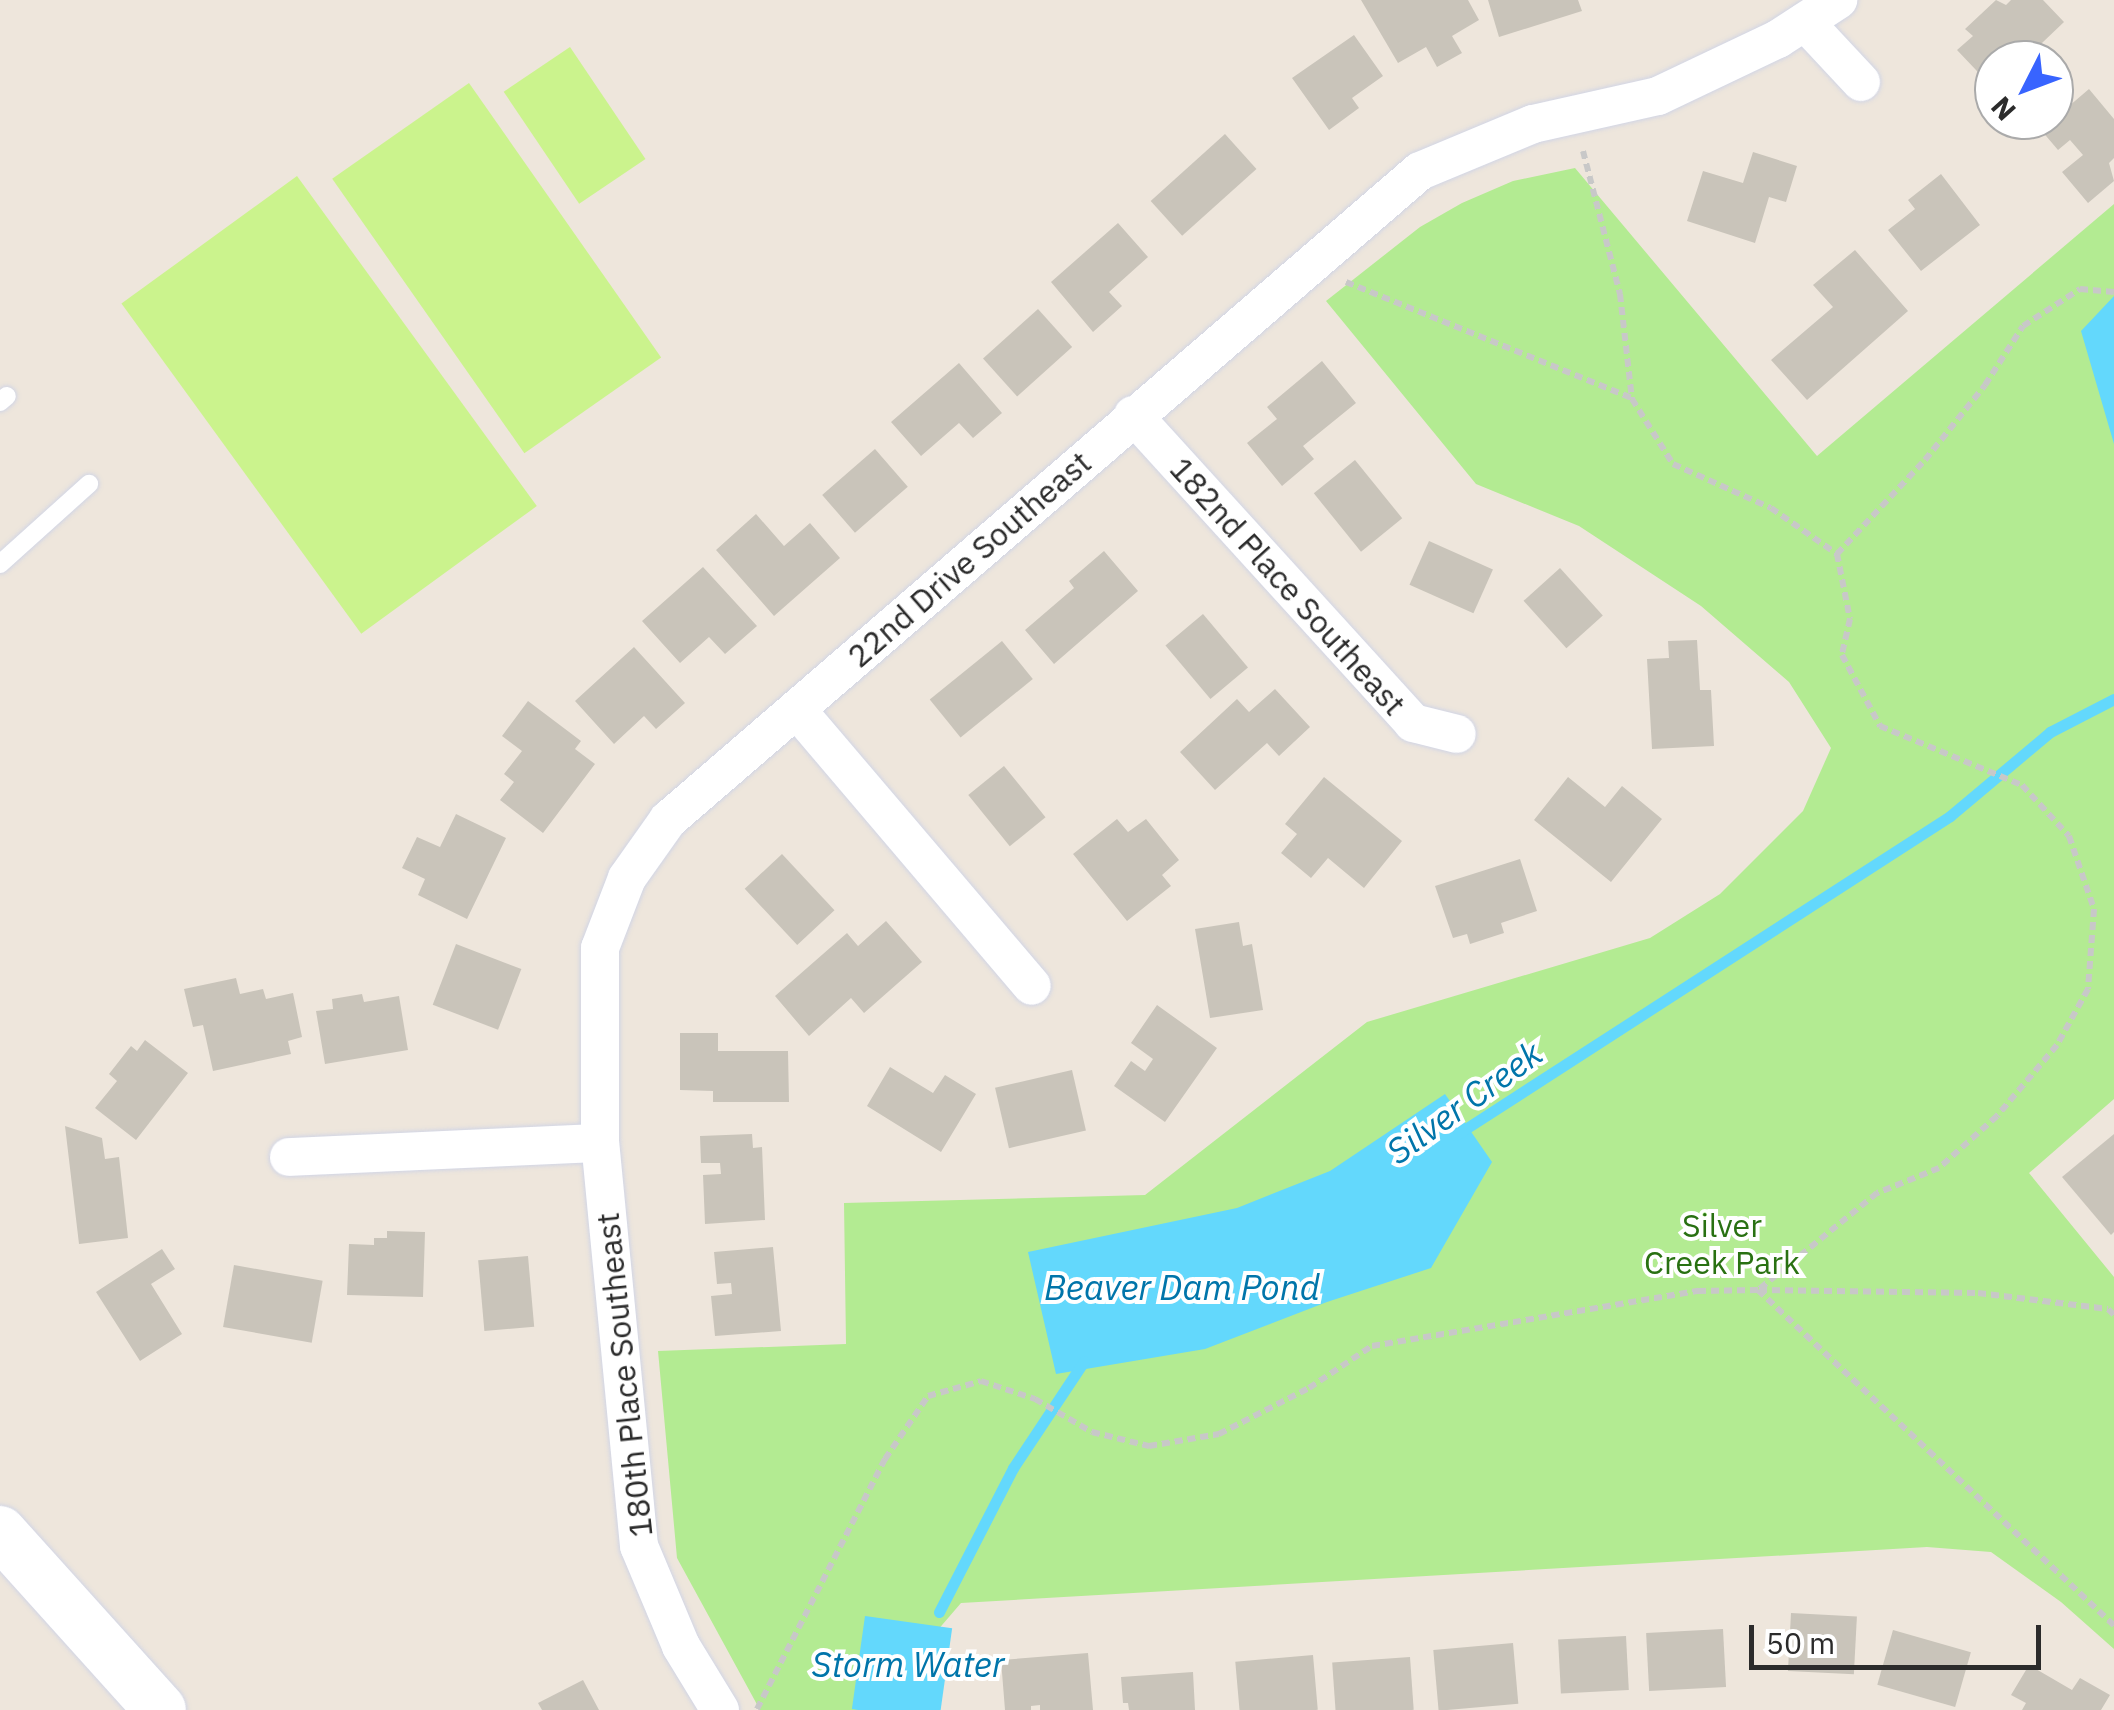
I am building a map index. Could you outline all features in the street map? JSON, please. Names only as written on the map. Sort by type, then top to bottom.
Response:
[{"type":"street","name":"22nd Drive Southeast","points":[[600,1142],[600,948],[627,878],[668,820],[1133,414],[1420,171],[1533,124],[1658,96],[1804,22],[1838,0]]},
{"type":"street","points":[[1804,22],[1861,82]]},
{"type":"street","name":"182nd Place Southeast","points":[[1133,414],[1413,723],[1457,734]]},
{"type":"street","points":[[796,710],[1032,986]]},
{"type":"street","points":[[289,1157],[600,1142]]},
{"type":"street","name":"180th Place Southeast","points":[[600,1142],[639,1546],[682,1646],[720,1710]]},
{"type":"street","points":[[0,1532],[160,1710]]},
{"type":"lane","points":[[0,564],[89,484]]},
{"type":"path","points":[[1574,114],[1620,294],[1632,399],[1673,464],[1771,508],[1837,554],[1850,619],[1842,655],[1880,726],[2022,784],[2069,836],[2094,909],[2088,989],[2057,1046],[1997,1116],[1939,1168],[1877,1192],[1758,1290]]},
{"type":"path","points":[[1308,266],[1632,399]]},
{"type":"path","points":[[1837,554],[1925,460],[1985,385],[2023,326],[2080,290],[2114,292]]},
{"type":"path","points":[[1758,1290],[2114,1626]]},
{"type":"path","points":[[756,1710],[885,1459],[928,1396],[981,1381],[1036,1399],[1092,1432],[1148,1446],[1219,1434],[1309,1388],[1372,1346],[1698,1291],[1978,1293],[2108,1310],[2114,1315]]},
{"type":"green space","points":[[570,47],[645,159],[579,204],[504,92]]},
{"type":"green space","points":[[469,83],[661,357],[524,453],[332,179]]},
{"type":"green space","name":"Silver Creek Park","points":[[1575,168],[1817,456],[2114,204],[2114,1099],[2029,1173],[2114,1277],[2114,1649],[2061,1602],[1991,1552],[1927,1547],[961,1603],[869,1710],[760,1710],[677,1558],[658,1351],[846,1344],[844,1203],[1145,1195],[1367,1022],[1650,938],[1720,894],[1803,811],[1831,748],[1789,682],[1701,606],[1579,526],[1476,484],[1326,301],[1420,227],[1462,203],[1513,181]]},
{"type":"green space","points":[[297,176],[537,506],[361,634],[121,304]]},
{"type":"water","points":[[2114,296],[2114,444],[2081,331]]},
{"type":"water","name":"Beaver Dam Pond","points":[[1445,1094],[1492,1162],[1431,1268],[1327,1302],[1205,1349],[1056,1374],[1028,1252],[1237,1208],[1330,1171]]},
{"type":"water","name":"Storm Water","points":[[865,1616],[952,1628],[941,1710],[852,1709]]},
{"type":"building","points":[[1361,0],[1468,0],[1479,20],[1452,36],[1462,53],[1437,67],[1426,47],[1398,63]]},
{"type":"building","points":[[1488,0],[1578,0],[1582,11],[1499,37]]},
{"type":"building","points":[[1996,0],[2006,5],[2011,0],[2043,0],[2064,22],[2045,40],[1974,40],[1974,68],[1957,50],[1973,36],[1965,29]]},
{"type":"building","points":[[1354,35],[1383,76],[1352,98],[1359,108],[1329,130],[1292,78]]},
{"type":"building","points":[[2089,89],[2114,119],[2114,158],[2109,163],[2114,181],[2088,203],[2062,172],[2083,155],[2070,140],[2074,140],[2074,102]]},
{"type":"building","points":[[1225,134],[1256,169],[1182,236],[1151,201]]},
{"type":"building","points":[[2050,140],[2070,140],[2058,150]]},
{"type":"building","points":[[1753,152],[1797,166],[1786,202],[1769,197],[1755,243],[1687,221],[1703,171],[1743,183]]},
{"type":"building","points":[[1941,174],[1980,225],[1921,271],[1888,230],[1915,209],[1908,200]]},
{"type":"building","points":[[1118,223],[1148,257],[1109,292],[1122,306],[1093,332],[1051,282]]},
{"type":"building","points":[[1855,250],[1908,311],[1807,400],[1771,360],[1833,307],[1813,285]]},
{"type":"building","points":[[1038,309],[1072,347],[1017,396],[983,359]]},
{"type":"building","points":[[1322,361],[1356,403],[1303,446],[1314,459],[1282,486],[1247,443],[1277,419],[1267,407]]},
{"type":"building","points":[[959,363],[1002,413],[973,438],[959,423],[921,456],[891,422]]},
{"type":"building","points":[[875,449],[908,487],[855,533],[822,495]]},
{"type":"building","points":[[1355,460],[1402,518],[1361,552],[1314,493]]},
{"type":"building","points":[[756,514],[784,546],[810,523],[840,558],[774,616],[716,550]]},
{"type":"building","points":[[1429,541],[1493,569],[1473,613],[1409,585]]},
{"type":"building","points":[[1104,551],[1138,591],[1054,664],[1025,630],[1074,588],[1069,581]]},
{"type":"building","points":[[703,567],[757,626],[725,654],[709,637],[680,663],[642,621]]},
{"type":"building","points":[[1560,568],[1603,616],[1566,648],[1524,601]]},
{"type":"building","points":[[1203,614],[1248,668],[1210,699],[1165,645]]},
{"type":"building","points":[[1697,640],[1700,690],[1711,690],[1714,746],[1652,749],[1647,659],[1669,658],[1668,641]]},
{"type":"building","points":[[1002,641],[1033,679],[961,738],[930,700]]},
{"type":"building","points":[[634,647],[685,703],[656,729],[644,716],[614,744],[575,701]]},
{"type":"building","points":[[1275,689],[1310,727],[1279,756],[1267,743],[1215,790],[1180,752],[1237,699],[1249,712]]},
{"type":"building","points":[[528,701],[581,741],[575,749],[595,764],[543,833],[500,800],[514,782],[504,774],[522,751],[502,736]]},
{"type":"building","points":[[1004,766],[1046,817],[1010,846],[968,795]]},
{"type":"building","points":[[1324,777],[1402,841],[1364,888],[1328,858],[1311,878],[1281,853],[1297,834],[1285,824]]},
{"type":"building","points":[[1568,777],[1605,807],[1622,786],[1662,819],[1611,882],[1534,820]]},
{"type":"building","points":[[456,814],[506,838],[467,919],[418,895],[425,879],[402,868],[417,837],[440,847]]},
{"type":"building","points":[[1117,819],[1128,832],[1146,819],[1179,860],[1162,875],[1171,886],[1127,921],[1073,854]]},
{"type":"building","points":[[782,854],[835,910],[797,945],[745,889]]},
{"type":"building","points":[[1520,859],[1537,911],[1501,923],[1504,933],[1470,944],[1467,934],[1453,938],[1435,886]]},
{"type":"building","points":[[886,921],[922,962],[864,1013],[851,998],[809,1036],[775,996],[847,933],[858,946]]},
{"type":"building","points":[[1239,922],[1243,946],[1252,944],[1263,1010],[1210,1018],[1195,929]]},
{"type":"building","points":[[456,944],[521,969],[498,1030],[433,1005]]},
{"type":"building","points":[[236,978],[240,994],[263,989],[266,999],[293,993],[302,1037],[288,1041],[291,1054],[213,1071],[203,1025],[193,1027],[184,989]]},
{"type":"building","points":[[362,994],[364,1002],[399,996],[408,1050],[325,1064],[316,1011],[333,1009],[332,999]]},
{"type":"building","points":[[1157,1005],[1217,1048],[1165,1122],[1114,1086],[1131,1061],[1145,1071],[1153,1059],[1131,1043]]},
{"type":"building","points":[[680,1033],[718,1033],[718,1051],[788,1051],[789,1102],[713,1102],[713,1091],[680,1090]]},
{"type":"building","points":[[145,1040],[188,1073],[136,1140],[95,1108],[117,1081],[109,1074],[131,1046],[137,1051]]},
{"type":"building","points":[[890,1067],[933,1093],[945,1075],[976,1094],[941,1152],[867,1106]]},
{"type":"building","points":[[1072,1070],[1086,1130],[1009,1148],[995,1088]]},
{"type":"building","points":[[65,1126],[102,1138],[105,1159],[119,1157],[128,1238],[79,1244]]},
{"type":"building","points":[[752,1134],[753,1148],[762,1147],[765,1220],[705,1224],[703,1175],[721,1174],[720,1163],[701,1163],[700,1136]]},
{"type":"building","points":[[2114,1134],[2114,1232],[2111,1235],[2062,1177]]},
{"type":"building","points":[[387,1231],[425,1232],[423,1297],[347,1295],[349,1244],[374,1245],[374,1238],[387,1238]]},
{"type":"building","points":[[773,1247],[781,1331],[715,1336],[711,1296],[732,1294],[731,1283],[717,1284],[714,1252]]},
{"type":"building","points":[[162,1249],[175,1269],[151,1284],[182,1334],[140,1361],[96,1292]]},
{"type":"building","points":[[528,1256],[534,1327],[484,1331],[478,1260]]},
{"type":"building","points":[[234,1265],[323,1281],[312,1343],[223,1327]]},
{"type":"building","points":[[1791,1613],[1857,1616],[1854,1674],[1788,1671]]},
{"type":"building","points":[[1723,1629],[1726,1687],[1649,1691],[1646,1633]]},
{"type":"building","points":[[1893,1630],[1971,1652],[1955,1707],[1877,1685]]},
{"type":"building","points":[[1626,1636],[1629,1690],[1561,1693],[1558,1640]]},
{"type":"building","points":[[1513,1643],[1518,1704],[1439,1710],[1433,1650]]},
{"type":"building","points":[[1088,1653],[1093,1710],[1040,1710],[1040,1705],[1031,1706],[1031,1710],[1005,1710],[1001,1660]]},
{"type":"building","points":[[1313,1655],[1318,1710],[1240,1710],[1235,1662]]},
{"type":"building","points":[[1410,1657],[1414,1710],[1336,1710],[1332,1662]]},
{"type":"building","points":[[2029,1665],[2072,1690],[2080,1678],[2110,1695],[2101,1710],[2022,1710],[2026,1703],[2011,1695]]},
{"type":"building","points":[[1193,1672],[1195,1710],[1129,1710],[1128,1703],[1123,1703],[1121,1677]]},
{"type":"building","points":[[583,1680],[599,1710],[542,1710],[538,1703]]},
{"type":"waterway","name":"Silver Creek","points":[[1456,1135],[1950,816],[2050,732],[2114,699]]},
{"type":"waterway","name":"Silver Creek","points":[[939,1612],[1013,1468],[1084,1361]]}]
